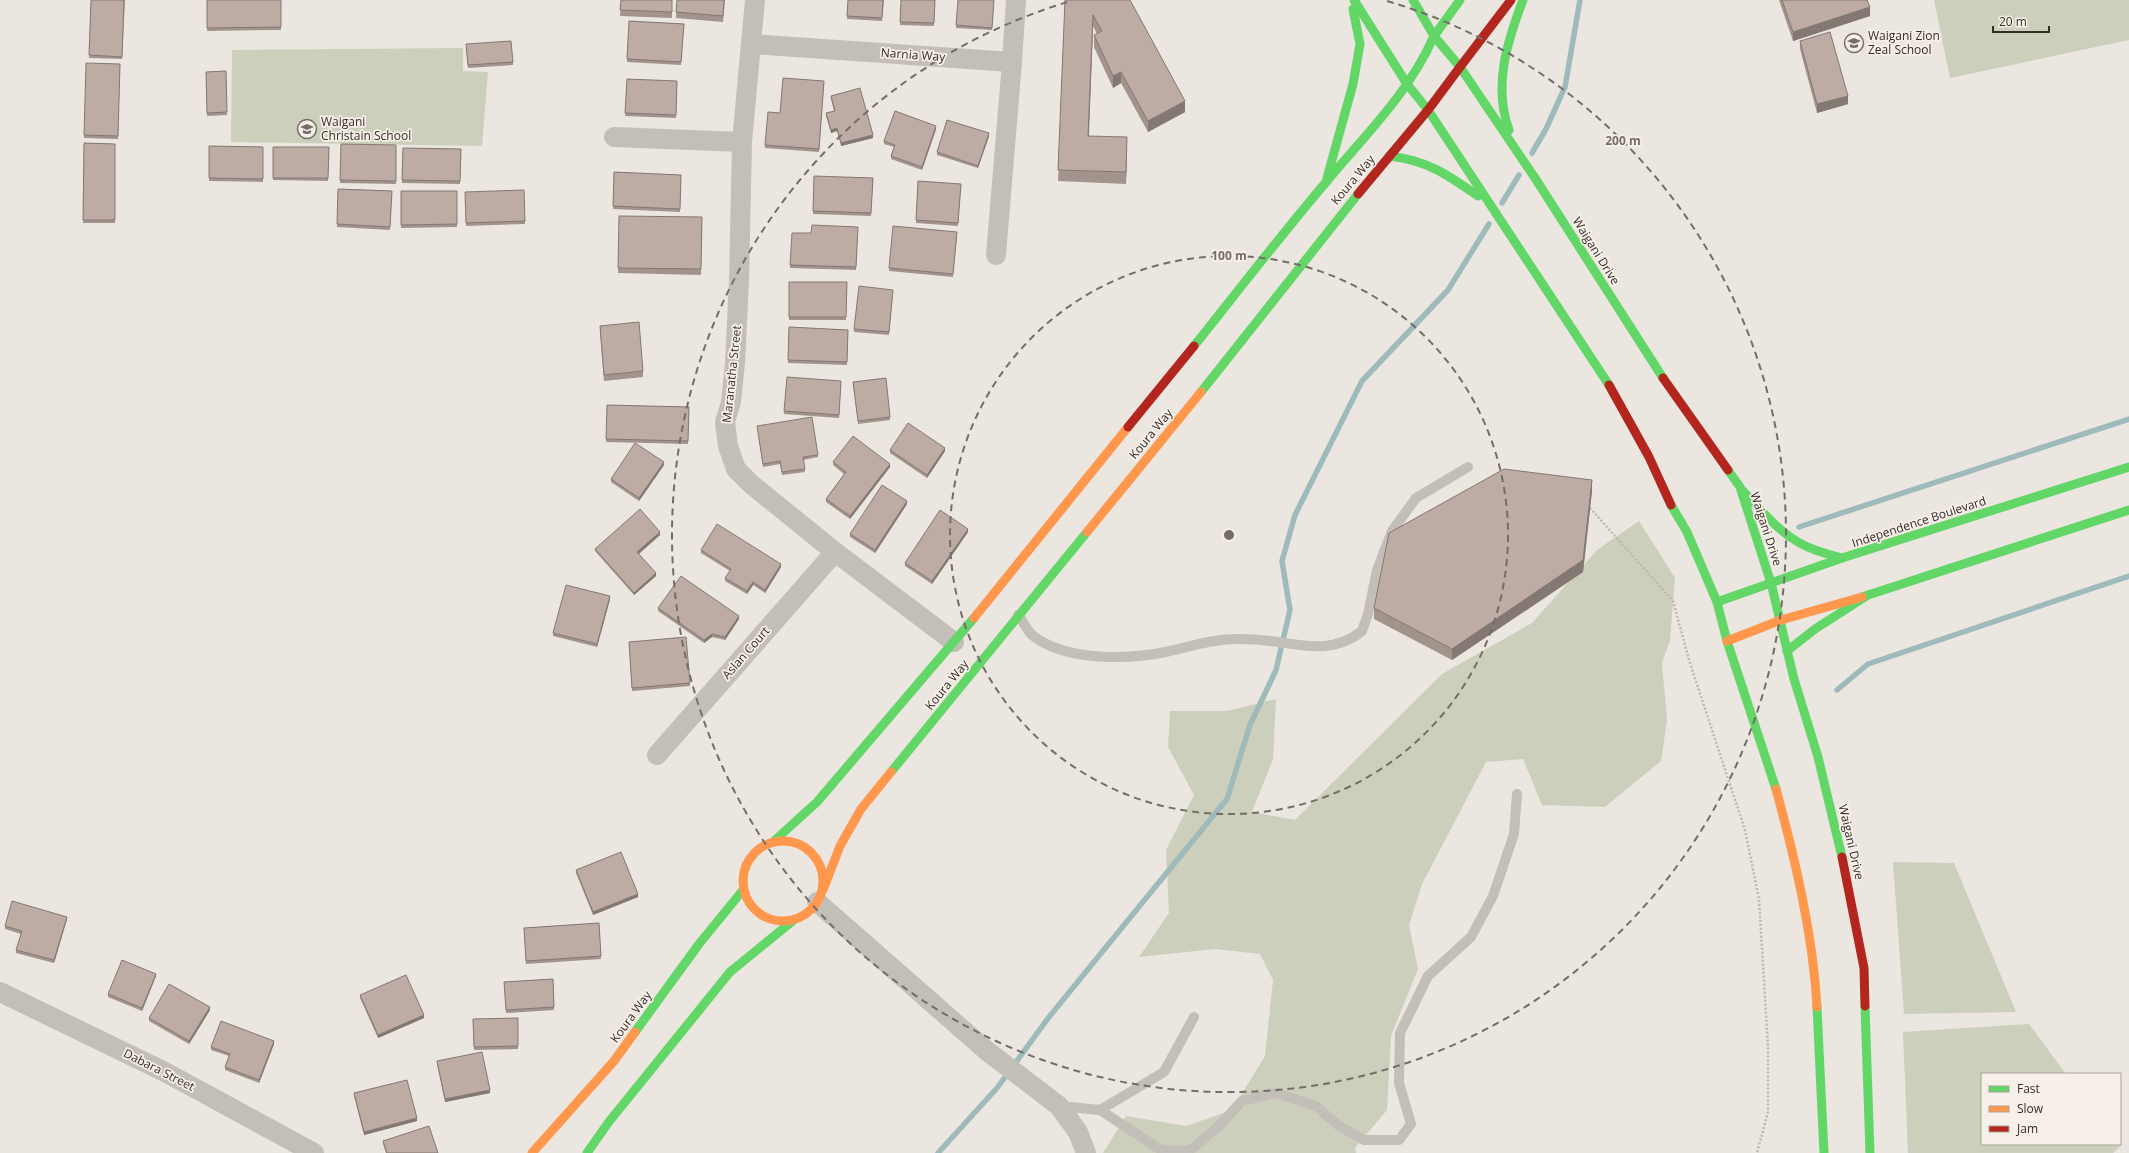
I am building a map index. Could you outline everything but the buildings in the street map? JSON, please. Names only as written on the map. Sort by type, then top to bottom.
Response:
[{"type":"main road","points":[[1327,181],[1353,84],[1360,44],[1358,26],[1350,0]]},
{"type":"main road","points":[[1354,0],[1407,84],[1428,110],[1489,204],[1550,291],[1614,392],[1649,457],[1669,501],[1687,532],[1717,602],[1727,641],[1776,790],[1801,895],[1815,976],[1824,1153]]},
{"type":"main road","name":"Waigani Drive","points":[[1413,0],[1434,36],[1460,67],[1535,178],[1653,365],[1740,487],[1771,583],[1794,679],[1818,757],[1840,850],[1864,968],[1870,1153]]},
{"type":"main road","name":"Koura Way","points":[[774,841],[817,802],[954,642],[1327,181],[1369,133],[1407,84],[1430,46],[1434,36],[1460,0]]},
{"type":"main road","name":"Koura Way","points":[[820,896],[840,846],[861,809],[1217,372],[1326,232],[1428,110],[1511,0]]},
{"type":"main road","points":[[1523,0],[1510,38],[1500,96],[1505,122],[1535,178]]},
{"type":"main road","points":[[1389,156],[1416,159],[1427,162],[1445,172],[1489,204]]},
{"type":"main road","name":"Independence Boulevard","points":[[1717,602],[1842,558],[2129,467]]},
{"type":"main road","points":[[1740,487],[1775,524],[1794,540],[1815,550],[1842,558]]},
{"type":"main road","points":[[1727,641],[1781,620],[1868,595],[2129,510]]},
{"type":"main road","points":[[1787,651],[1816,629],[1868,595]]},
{"type":"main road","points":[[587,1153],[608,1123],[730,972],[796,919],[808,913],[820,896],[824,876],[820,863],[811,852],[800,844],[787,840],[774,841],[762,846],[751,855],[745,865],[742,878],[743,890],[748,902],[757,912],[768,919],[782,921],[796,919]]},
{"type":"main road","name":"Koura Way","points":[[532,1153],[614,1061],[699,944],[743,890]]},
{"type":"street","name":"Maranatha Street","points":[[755,0],[742,142],[739,281],[735,363],[731,402],[725,422],[728,446],[736,469],[751,484],[835,552],[954,642]]},
{"type":"street","points":[[996,255],[1016,0]]},
{"type":"street","name":"Narnia Way","points":[[751,44],[1012,62]]},
{"type":"street","points":[[614,137],[742,142]]},
{"type":"street","name":"Aslan Court","points":[[657,755],[835,552]]},
{"type":"street","points":[[820,896],[987,1052],[1059,1106],[1078,1132],[1086,1153]]},
{"type":"street","name":"Dabara Street","points":[[0,992],[165,1072],[314,1153]]},
{"type":"lane","points":[[1018,615],[1031,634],[1054,648],[1079,655],[1105,657],[1134,656],[1235,639],[1324,647],[1338,644],[1362,631],[1368,614],[1377,570],[1392,531],[1416,498],[1468,467]]},
{"type":"lane","points":[[1059,1106],[1100,1110],[1161,1150],[1189,1151],[1218,1128],[1242,1101],[1276,1093],[1316,1106],[1339,1126],[1364,1140],[1399,1140],[1411,1124],[1399,1083],[1400,1033],[1428,976],[1471,937],[1494,896],[1514,834],[1517,794]]},
{"type":"lane","points":[[1100,1110],[1164,1072],[1194,1017]]},
{"type":"path","points":[[1590,508],[1673,601],[1689,660],[1745,830],[1760,899],[1768,1047],[1768,1112],[1757,1153]]},
{"type":"green space","points":[[1934,0],[2129,0],[2129,40],[1950,78]]},
{"type":"green space","points":[[463,48],[463,71],[488,72],[482,146],[231,142],[232,50]]},
{"type":"green space","points":[[1639,521],[1675,578],[1670,640],[1662,663],[1667,720],[1661,761],[1605,807],[1542,805],[1523,759],[1486,762],[1422,884],[1409,925],[1418,969],[1391,1036],[1387,1110],[1355,1148],[1356,1153],[1103,1153],[1126,1116],[1186,1126],[1232,1110],[1265,1056],[1273,980],[1260,954],[1215,949],[1139,957],[1169,913],[1166,850],[1194,795],[1168,747],[1170,711],[1227,711],[1276,699],[1273,759],[1252,812],[1295,820],[1442,674],[1532,623],[1597,550]]},
{"type":"green space","points":[[1893,862],[1954,863],[2016,1012],[1904,1014]]},
{"type":"green space","points":[[2029,1024],[2065,1073],[1981,1073],[1981,1145],[2118,1145],[2120,1147],[2113,1153],[1908,1153],[1903,1032]]},
{"type":"waterway","points":[[1532,153],[1546,129],[1565,87],[1580,0]]},
{"type":"waterway","points":[[1502,203],[1519,175]]},
{"type":"waterway","points":[[938,1153],[997,1088],[1049,1017],[1227,799],[1250,725],[1276,670],[1290,610],[1282,561],[1295,515],[1362,381],[1448,290],[1489,224]]},
{"type":"waterway","points":[[1799,527],[2129,419]]},
{"type":"waterway","points":[[1837,690],[1868,664],[2129,576]]},
{"type":"traffic: fast","points":[[1354,0],[1407,84],[1428,110],[1609,385]]},
{"type":"traffic: fast","points":[[1413,0],[1434,36],[1460,67],[1535,178],[1663,378]]},
{"type":"traffic: fast","points":[[1434,36],[1460,0]]},
{"type":"traffic: fast","points":[[1509,130],[1504,114],[1502,81],[1507,48],[1523,0]]},
{"type":"traffic: fast","points":[[1327,178],[1353,84],[1360,44],[1353,9]]},
{"type":"traffic: fast","points":[[1194,346],[1293,222],[1386,112],[1412,76],[1424,57],[1434,36]]},
{"type":"traffic: fast","points":[[1389,156],[1403,158],[1426,165],[1447,175],[1478,196]]},
{"type":"traffic: fast","points":[[1201,392],[1358,194]]},
{"type":"traffic: fast","points":[[1717,602],[1842,558],[2129,467]]},
{"type":"traffic: fast","points":[[1728,470],[1740,487],[1771,583],[1794,679],[1818,757],[1842,857]]},
{"type":"traffic: fast","points":[[1743,491],[1790,537],[1819,552],[1842,558]]},
{"type":"traffic: fast","points":[[1671,505],[1687,532],[1717,602],[1727,641],[1776,789]]},
{"type":"traffic: fast","points":[[1862,597],[2129,510]]},
{"type":"traffic: fast","points":[[891,772],[1087,532]]},
{"type":"traffic: fast","points":[[1787,651],[1815,629],[1868,595]]},
{"type":"traffic: fast","points":[[774,841],[817,802],[974,618]]},
{"type":"traffic: fast","points":[[635,1032],[699,944],[743,890]]},
{"type":"traffic: fast","points":[[587,1153],[608,1123],[730,972],[795,919]]},
{"type":"traffic: fast","points":[[1865,1006],[1870,1153]]},
{"type":"traffic: fast","points":[[1817,1007],[1824,1153]]},
{"type":"traffic: slow","points":[[1087,532],[1201,392]]},
{"type":"traffic: slow","points":[[974,618],[1128,427]]},
{"type":"traffic: slow","points":[[1727,641],[1781,620],[1862,597]]},
{"type":"traffic: slow","points":[[823,890],[840,846],[861,809],[891,772]]},
{"type":"traffic: slow","points":[[1776,789],[1790,842],[1802,897],[1812,952],[1817,1007]]},
{"type":"traffic: slow","points":[[775,841],[791,841],[812,852],[823,873],[823,881],[823,889],[812,910],[791,921],[775,921],[761,915],[754,910],[749,903],[743,889],[743,873],[749,859],[754,852],[761,847],[775,841]]},
{"type":"traffic: slow","points":[[532,1153],[614,1061],[635,1032]]},
{"type":"traffic: jam","points":[[1460,67],[1511,0]]},
{"type":"traffic: jam","points":[[1358,194],[1428,110],[1460,67]]},
{"type":"traffic: jam","points":[[1128,427],[1194,346]]},
{"type":"traffic: jam","points":[[1663,378],[1728,470]]},
{"type":"traffic: jam","points":[[1609,385],[1649,457],[1671,505]]},
{"type":"traffic: jam","points":[[1842,857],[1864,968],[1865,1006]]},
{"type":"place","name":"Waigani Zion Zeal School","points":[[1854,43]]},
{"type":"place","name":"Waigani Christain School","points":[[307,129]]}]
